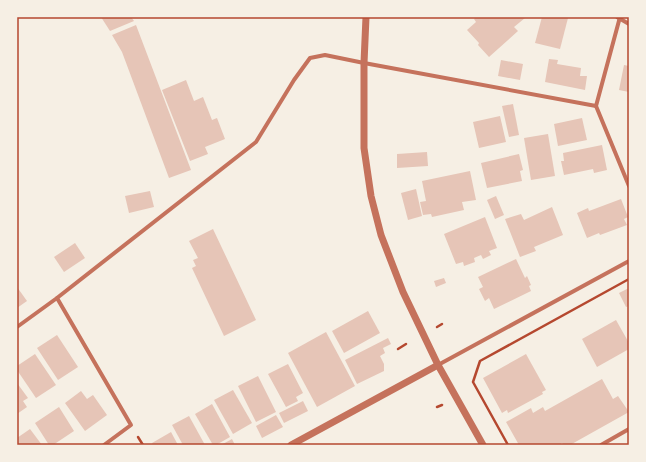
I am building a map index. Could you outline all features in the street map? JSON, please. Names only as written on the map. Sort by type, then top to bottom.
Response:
[{"type":"street","points":[[366,17],[364,63],[364,148],[371,196],[381,236],[403,292],[438,365],[483,445]]},
{"type":"street","points":[[629,24],[618,17],[596,106],[629,186]]},
{"type":"street","points":[[17,328],[256,142],[294,80],[310,58],[325,54],[364,63],[596,106]]},
{"type":"street","points":[[292,445],[629,261]]},
{"type":"street","points":[[57,298],[131,425],[104,445]]},
{"type":"street","points":[[601,445],[629,429]]},
{"type":"path","points":[[508,445],[473,382],[480,361],[629,279]]},
{"type":"path","points":[[437,327],[442,324]]},
{"type":"path","points":[[398,349],[406,344]]},
{"type":"path","points":[[470,388],[475,385]]},
{"type":"path","points":[[437,407],[442,405]]},
{"type":"building","points":[[101,17],[131,17],[134,21],[110,31]]},
{"type":"building","points":[[476,17],[525,18],[514,27],[518,31],[489,57],[467,30],[476,22],[474,19]]},
{"type":"building","points":[[542,17],[568,18],[560,49],[535,43]]},
{"type":"building","points":[[136,25],[191,170],[169,178],[122,52],[112,35]]},
{"type":"building","points":[[549,59],[558,60],[557,64],[581,68],[580,76],[587,76],[585,90],[545,82]]},
{"type":"building","points":[[501,60],[523,64],[520,80],[498,76]]},
{"type":"building","points":[[624,65],[629,66],[629,92],[619,90]]},
{"type":"building","points":[[186,80],[194,101],[203,97],[212,120],[217,118],[225,139],[205,147],[208,154],[190,161],[162,90]]},
{"type":"building","points":[[513,104],[519,135],[509,137],[502,106]]},
{"type":"building","points":[[500,116],[506,142],[479,148],[473,122]]},
{"type":"building","points":[[582,118],[587,140],[558,146],[554,124]]},
{"type":"building","points":[[548,134],[555,176],[531,180],[524,138]]},
{"type":"building","points":[[602,145],[607,170],[594,173],[593,169],[564,175],[561,161],[564,161],[563,153]]},
{"type":"building","points":[[427,152],[428,166],[397,168],[397,154]]},
{"type":"building","points":[[519,154],[523,170],[520,171],[522,181],[487,188],[481,163]]},
{"type":"building","points":[[470,171],[476,200],[462,202],[464,210],[432,217],[431,214],[423,215],[420,202],[426,201],[422,181]]},
{"type":"building","points":[[416,189],[422,216],[408,220],[401,193]]},
{"type":"building","points":[[150,191],[154,207],[129,213],[125,196]]},
{"type":"building","points":[[496,196],[504,215],[495,219],[487,200]]},
{"type":"building","points":[[621,199],[628,217],[624,219],[627,225],[587,238],[577,213],[588,208],[589,211]]},
{"type":"building","points":[[552,207],[563,235],[534,247],[536,251],[520,257],[505,219],[521,214],[524,220]]},
{"type":"building","points":[[485,217],[497,248],[489,251],[491,255],[483,259],[481,255],[474,258],[475,262],[464,266],[463,262],[456,264],[444,234]]},
{"type":"building","points":[[213,229],[256,320],[224,336],[192,268],[196,266],[193,260],[198,258],[189,241]]},
{"type":"building","points":[[75,243],[85,258],[64,272],[54,257]]},
{"type":"building","points":[[516,259],[525,278],[527,276],[531,285],[529,286],[531,291],[494,309],[489,298],[485,301],[479,289],[483,287],[478,277]]},
{"type":"building","points":[[444,278],[446,283],[436,287],[434,281]]},
{"type":"building","points":[[17,287],[27,301],[17,308]]},
{"type":"building","points":[[629,288],[629,306],[626,307],[619,293]]},
{"type":"building","points":[[368,311],[380,333],[344,353],[332,331]]},
{"type":"building","points":[[616,320],[629,343],[629,349],[597,367],[582,339]]},
{"type":"building","points":[[326,332],[355,386],[317,407],[288,353]]},
{"type":"building","points":[[57,335],[78,367],[58,380],[37,348]]},
{"type":"building","points":[[388,338],[391,344],[383,348],[385,353],[380,356],[384,364],[384,371],[357,384],[345,360]]},
{"type":"building","points":[[35,354],[56,385],[36,398],[17,370],[17,366]]},
{"type":"building","points":[[526,354],[546,390],[542,392],[543,394],[508,413],[507,410],[502,413],[483,378]]},
{"type":"building","points":[[288,364],[303,393],[296,397],[298,401],[286,407],[268,374]]},
{"type":"building","points":[[258,376],[276,412],[256,422],[238,386]]},
{"type":"building","points":[[602,379],[613,399],[618,396],[629,412],[570,445],[564,445],[562,443],[559,445],[519,445],[506,422],[531,408],[533,413],[543,407],[545,411]]},
{"type":"building","points":[[17,383],[28,398],[23,401],[27,407],[17,414]]},
{"type":"building","points":[[233,390],[252,423],[233,434],[214,400]]},
{"type":"building","points":[[81,391],[87,399],[93,395],[107,415],[85,431],[65,403]]},
{"type":"building","points":[[303,401],[308,411],[284,423],[279,413]]},
{"type":"building","points":[[212,404],[230,437],[216,445],[213,445],[195,414]]},
{"type":"building","points":[[59,407],[74,431],[53,445],[49,445],[35,423]]},
{"type":"building","points":[[276,415],[283,427],[262,438],[256,426]]},
{"type":"building","points":[[189,416],[205,445],[183,445],[172,425]]},
{"type":"building","points":[[30,429],[42,445],[17,445],[17,438]]},
{"type":"building","points":[[171,432],[178,445],[153,445],[152,443]]},
{"type":"building","points":[[232,439],[235,445],[221,445]]}]
